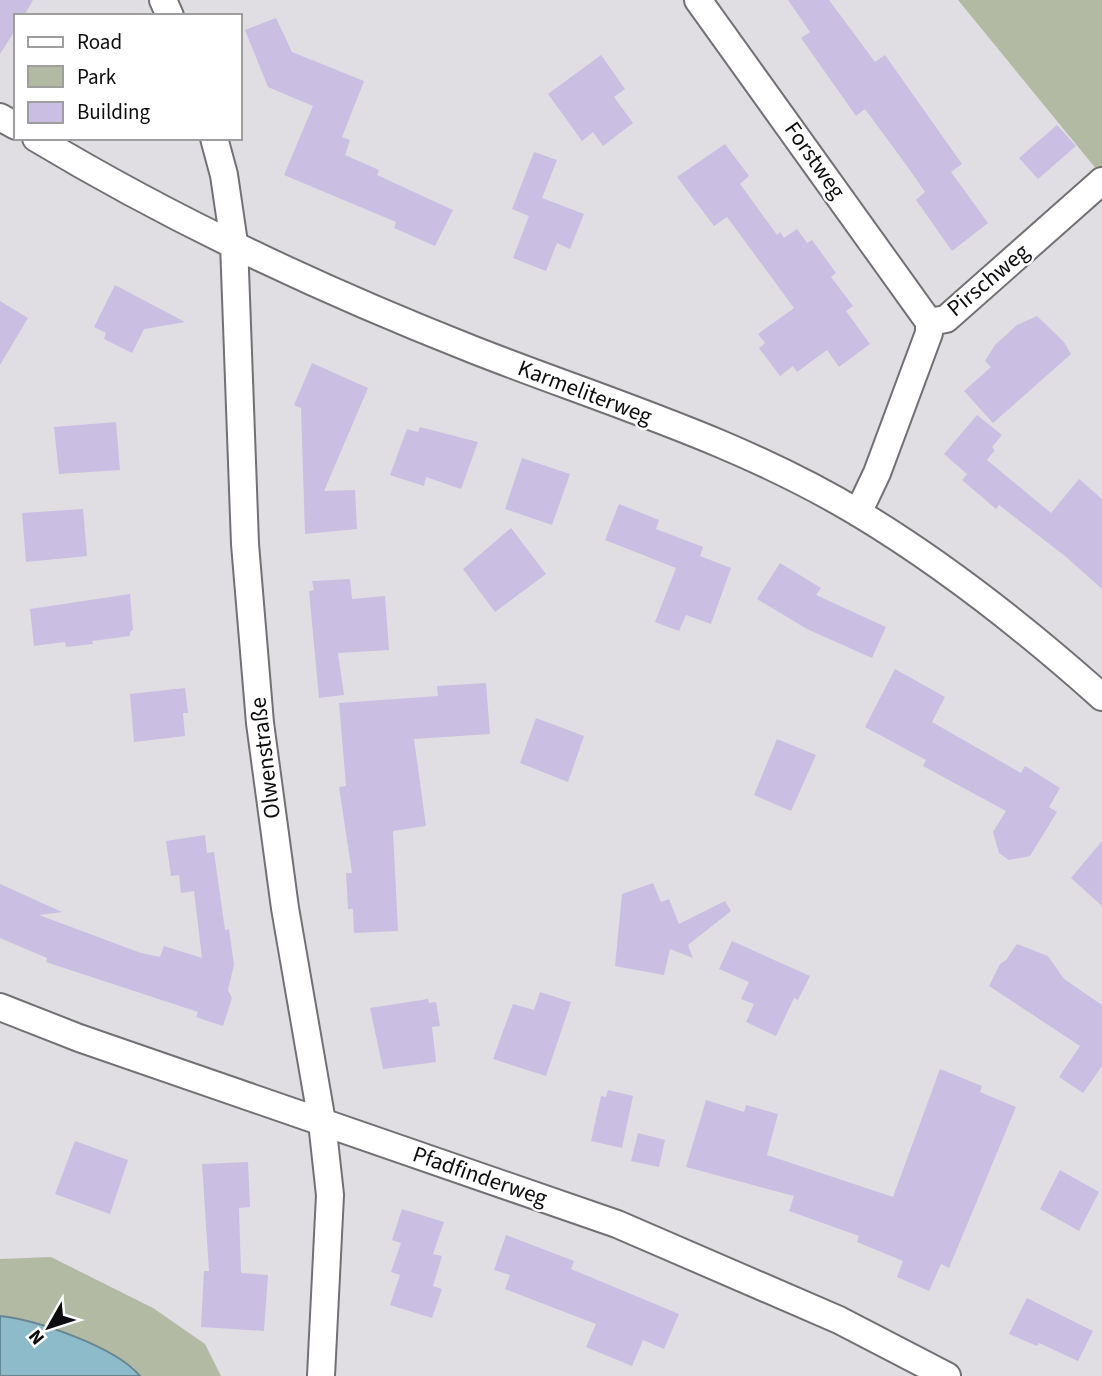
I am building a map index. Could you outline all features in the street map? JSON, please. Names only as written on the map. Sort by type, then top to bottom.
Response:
[{"type":"street","name":"Forstweg","points":[[698,0],[929,322]]},
{"type":"street","name":"Karmeliterweg","points":[[40,140],[141,197],[234,243],[472,349],[731,447],[858,513],[938,566],[1051,651],[1102,697]]},
{"type":"street","name":"Olwenstraße","points":[[215,140],[224,175],[234,243],[245,544],[260,723],[285,908],[322,1122],[330,1195],[321,1376]]},
{"type":"street","name":"Pirschweg","points":[[858,513],[900,412],[929,333],[929,322],[946,318],[1102,181]]},
{"type":"street","name":"Pfadfinderweg","points":[[0,1007],[79,1038],[617,1224],[839,1320],[947,1376]]},
{"type":"green space","points":[[958,0],[1102,0],[1102,176]]},
{"type":"green space","points":[[51,1257],[153,1308],[205,1344],[221,1376],[140,1376],[133,1367],[0,1316],[0,1259]]},
{"type":"water","points":[[0,1316],[54,1329],[95,1345],[129,1365],[140,1376],[0,1376]]},
{"type":"building","points":[[0,0],[33,0],[25,14],[14,14],[14,32],[0,54]]},
{"type":"building","points":[[788,0],[829,0],[875,62],[885,55],[962,164],[951,172],[988,223],[952,251],[916,200],[925,192],[907,166],[865,109],[856,116],[801,38],[810,32]]},
{"type":"building","points":[[276,18],[292,52],[364,81],[342,137],[350,140],[345,155],[379,170],[377,175],[453,210],[435,246],[394,228],[396,222],[284,175],[313,106],[268,87],[245,30]]},
{"type":"building","points":[[601,55],[625,89],[614,97],[633,123],[603,146],[593,132],[582,141],[548,94]]},
{"type":"building","points":[[1057,125],[1076,146],[1038,179],[1019,158]]},
{"type":"building","points":[[725,144],[749,176],[740,184],[777,235],[780,232],[784,238],[797,229],[807,243],[812,240],[836,273],[831,277],[853,306],[846,311],[870,344],[839,367],[827,350],[797,372],[793,366],[780,376],[759,348],[765,343],[758,334],[794,308],[727,217],[714,226],[677,177]]},
{"type":"building","points":[[534,152],[557,160],[542,198],[584,214],[570,249],[557,243],[546,271],[513,258],[529,216],[512,209]]},
{"type":"building","points":[[115,285],[185,322],[144,329],[132,353],[104,339],[106,333],[94,327]]},
{"type":"building","points":[[0,301],[28,318],[0,365]]},
{"type":"building","points":[[1037,316],[1064,342],[1071,354],[993,423],[964,391],[991,367],[985,361],[995,345],[1017,325]]},
{"type":"building","points":[[312,363],[368,388],[324,491],[355,490],[357,529],[305,534],[301,408],[294,405]]},
{"type":"building","points":[[977,415],[1002,435],[992,447],[995,450],[987,460],[1051,513],[1079,479],[1102,499],[1102,589],[1065,556],[999,505],[996,509],[962,480],[967,474],[944,454]]},
{"type":"building","points":[[116,422],[120,470],[59,474],[54,427]]},
{"type":"building","points":[[420,427],[478,442],[461,489],[426,477],[424,486],[390,475],[407,429],[418,432]]},
{"type":"building","points":[[522,458],[570,474],[552,525],[505,509]]},
{"type":"building","points":[[619,504],[659,520],[656,529],[703,547],[700,556],[731,568],[711,624],[686,615],[679,631],[655,622],[676,568],[605,540]]},
{"type":"building","points":[[83,509],[87,556],[26,562],[22,513]]},
{"type":"building","points":[[511,528],[546,574],[495,612],[463,569]]},
{"type":"building","points":[[780,563],[821,588],[816,595],[886,627],[872,658],[807,629],[757,599]]},
{"type":"building","points":[[350,579],[352,599],[385,596],[389,650],[338,653],[344,695],[319,698],[309,591],[314,590],[312,581]]},
{"type":"building","points":[[130,594],[133,630],[130,636],[66,647],[65,642],[34,646],[30,609]]},
{"type":"building","points":[[895,669],[945,697],[932,722],[1021,773],[1025,766],[1060,788],[1049,807],[1057,812],[1030,856],[1009,860],[999,853],[993,832],[1006,811],[923,766],[926,760],[865,727]]},
{"type":"building","points":[[486,683],[490,734],[414,739],[426,826],[393,831],[398,931],[354,933],[353,909],[348,909],[346,873],[352,873],[339,787],[346,786],[339,703],[438,696],[437,686]]},
{"type":"building","points":[[185,688],[188,713],[183,713],[185,736],[134,742],[130,694]]},
{"type":"building","points":[[536,718],[584,736],[568,782],[520,763]]},
{"type":"building","points":[[777,739],[816,755],[791,811],[754,795]]},
{"type":"building","points":[[205,835],[207,853],[214,852],[225,930],[229,929],[234,965],[228,990],[232,998],[223,1026],[196,1017],[198,1012],[46,962],[47,958],[0,938],[0,884],[62,912],[39,915],[141,953],[160,957],[164,946],[202,958],[194,891],[181,893],[179,875],[171,876],[166,841]]},
{"type":"building","points":[[1102,841],[1102,906],[1071,878]]},
{"type":"building","points":[[653,883],[661,902],[669,899],[679,924],[725,901],[731,911],[688,945],[693,958],[670,949],[664,975],[615,966],[622,894]]},
{"type":"building","points":[[732,941],[810,976],[798,1000],[794,998],[776,1036],[746,1022],[754,1004],[741,999],[749,982],[719,969]]},
{"type":"building","points":[[1017,944],[1048,956],[1064,979],[1102,1005],[1102,1066],[1083,1093],[1059,1077],[1080,1046],[989,986],[1000,964]]},
{"type":"building","points":[[540,992],[571,1002],[546,1076],[493,1059],[513,1004],[534,1010]]},
{"type":"building","points":[[428,999],[429,1003],[436,1002],[440,1026],[432,1027],[436,1062],[383,1069],[370,1008]]},
{"type":"building","points":[[940,1069],[982,1086],[980,1092],[1016,1107],[949,1268],[941,1264],[929,1291],[897,1277],[903,1261],[857,1242],[859,1236],[789,1211],[794,1196],[686,1167],[706,1100],[744,1112],[746,1105],[778,1114],[767,1155],[893,1197]]},
{"type":"building","points":[[608,1090],[633,1096],[622,1148],[591,1141],[601,1096],[606,1097]]},
{"type":"building","points":[[638,1133],[665,1140],[659,1167],[631,1161]]},
{"type":"building","points":[[75,1141],[128,1160],[110,1214],[55,1194]]},
{"type":"building","points":[[248,1162],[250,1207],[239,1208],[241,1273],[268,1275],[264,1331],[201,1327],[204,1271],[209,1271],[202,1164]]},
{"type":"building","points":[[1060,1170],[1099,1192],[1079,1231],[1040,1209]]},
{"type":"building","points":[[402,1209],[444,1222],[433,1254],[442,1256],[433,1286],[442,1289],[432,1318],[390,1305],[400,1275],[391,1272],[401,1243],[392,1240]]},
{"type":"building","points":[[506,1235],[574,1261],[571,1269],[679,1314],[664,1349],[643,1340],[632,1366],[586,1347],[596,1324],[505,1289],[510,1275],[494,1270]]},
{"type":"building","points":[[1027,1298],[1093,1331],[1078,1361],[1039,1343],[1037,1346],[1009,1334]]}]
